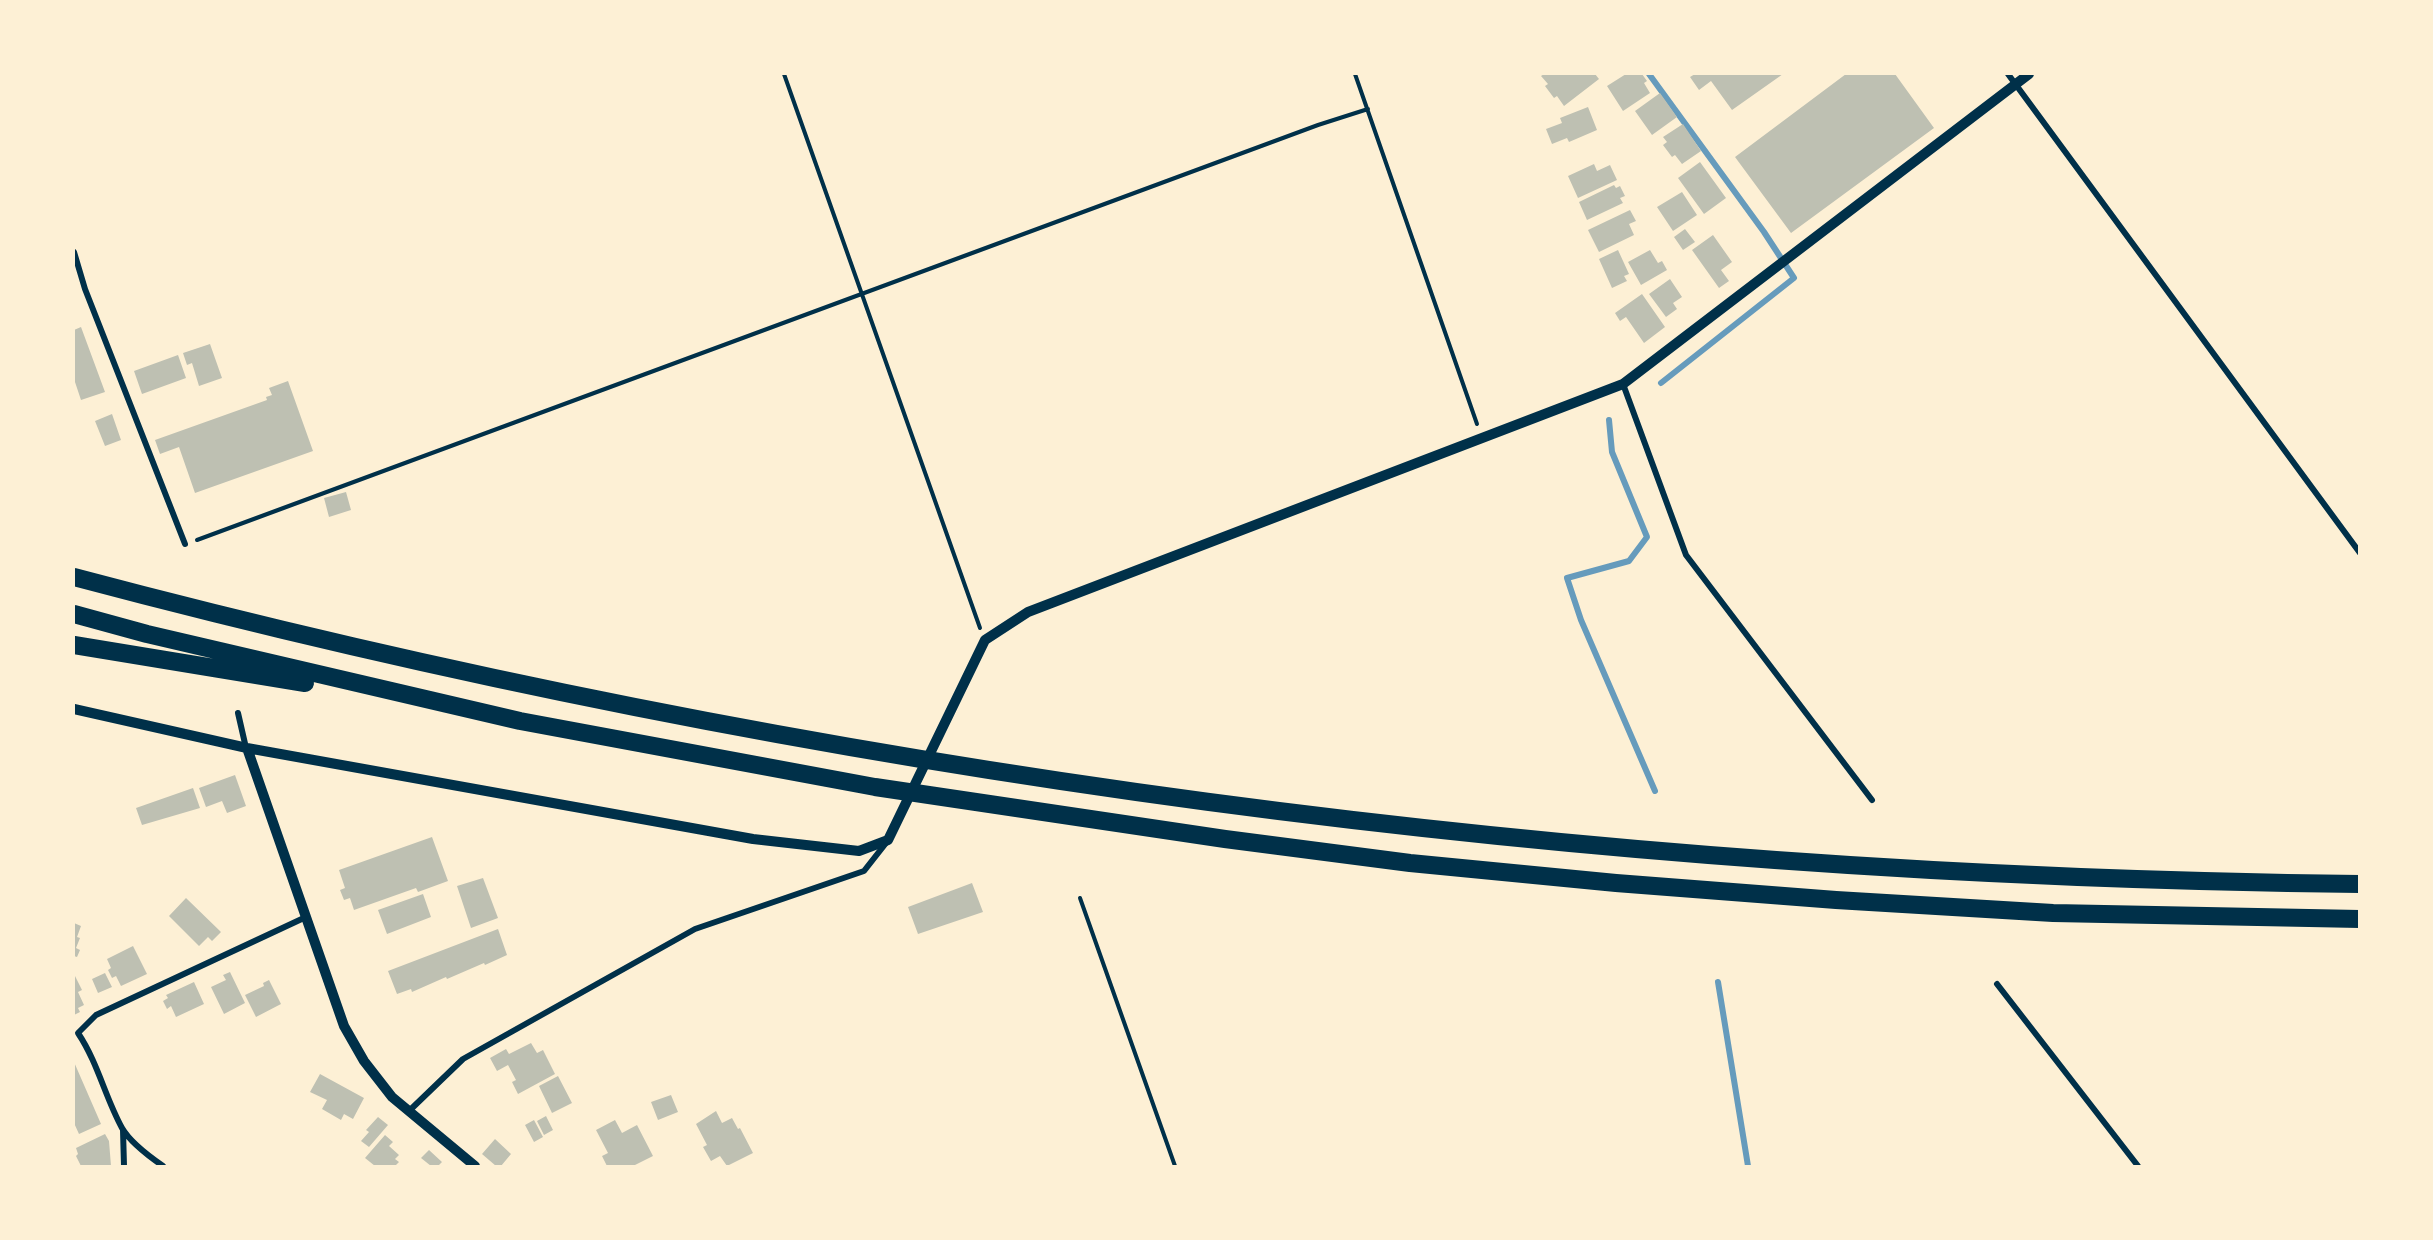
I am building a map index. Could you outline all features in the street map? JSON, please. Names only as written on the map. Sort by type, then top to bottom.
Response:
[{"type":"highway","points":[[74,565],[252,613],[327,639]]},
{"type":"highway","points":[[74,577],[327,639],[517,682],[882,752],[1218,803],[1403,825],[1806,863],[2058,876],[2360,884]]},
{"type":"highway","points":[[74,614],[170,639],[520,721]]},
{"type":"highway","points":[[74,645],[520,721],[875,787],[1398,862],[1616,883],[2053,913],[2360,919]]},
{"type":"street","points":[[2008,74],[2360,554]]},
{"type":"street","points":[[409,1111],[463,1059],[695,929],[864,871],[888,840],[985,640],[1028,612],[1623,384],[2029,74]]},
{"type":"street","points":[[74,252],[90,300],[184,544]]},
{"type":"street","points":[[1623,384],[1686,555],[1872,800]]},
{"type":"street","points":[[74,709],[247,748],[753,839],[859,851],[888,840]]},
{"type":"street","points":[[238,713],[247,748],[344,1026],[364,1061],[392,1097],[475,1167]]},
{"type":"street","points":[[163,1167],[123,1129],[88,1049],[76,1034],[96,1015],[306,917]]},
{"type":"street","points":[[1997,984],[2138,1167]]},
{"type":"street","points":[[123,1129],[124,1167]]},
{"type":"path","points":[[784,74],[985,640]]},
{"type":"path","points":[[1355,74],[1482,439]]},
{"type":"path","points":[[184,544],[863,295],[1307,129],[1368,109]]},
{"type":"path","points":[[1080,898],[1175,1167]]},
{"type":"building","points":[[1544,74],[1595,74],[1599,79],[1564,106],[1557,96],[1554,98],[1545,86],[1548,84],[1541,76]]},
{"type":"building","points":[[1626,74],[1642,74],[1647,81],[1644,83],[1650,93],[1623,111],[1607,86]]},
{"type":"building","points":[[1695,74],[1783,74],[1732,110],[1711,81],[1699,90],[1690,77]]},
{"type":"building","points":[[1846,74],[1895,74],[1934,128],[1791,233],[1735,157]]},
{"type":"building","points":[[1660,93],[1677,117],[1652,135],[1635,111]]},
{"type":"building","points":[[1588,107],[1597,130],[1569,142],[1567,138],[1552,144],[1546,129],[1562,123],[1560,118]]},
{"type":"building","points":[[1683,124],[1701,151],[1682,164],[1675,155],[1672,157],[1663,145],[1667,142],[1663,137]]},
{"type":"building","points":[[1700,162],[1726,198],[1704,214],[1678,178]]},
{"type":"building","points":[[1594,164],[1597,171],[1610,165],[1617,180],[1578,198],[1568,176]]},
{"type":"building","points":[[1614,185],[1616,188],[1620,186],[1625,196],[1620,198],[1623,203],[1587,220],[1579,202]]},
{"type":"building","points":[[1682,192],[1697,215],[1673,231],[1657,207]]},
{"type":"building","points":[[1630,210],[1636,221],[1629,224],[1634,235],[1599,252],[1588,230]]},
{"type":"building","points":[[1685,229],[1695,242],[1683,250],[1674,237]]},
{"type":"building","points":[[1713,235],[1732,262],[1721,270],[1729,281],[1719,288],[1692,250]]},
{"type":"building","points":[[1618,250],[1629,274],[1624,276],[1627,281],[1612,288],[1599,259]]},
{"type":"building","points":[[1650,250],[1658,263],[1662,261],[1667,270],[1641,285],[1628,262]]},
{"type":"building","points":[[1670,279],[1682,297],[1673,303],[1677,309],[1666,317],[1649,294]]},
{"type":"building","points":[[1642,294],[1665,327],[1644,343],[1626,317],[1620,321],[1615,313]]},
{"type":"building","points":[[81,327],[105,392],[81,400],[74,379],[74,330]]},
{"type":"building","points":[[210,344],[222,378],[199,386],[192,363],[187,365],[183,353]]},
{"type":"building","points":[[178,355],[186,378],[142,394],[134,371]]},
{"type":"building","points":[[288,381],[313,451],[195,493],[179,447],[160,454],[155,440],[267,400],[266,397],[272,395],[269,388]]},
{"type":"building","points":[[112,414],[121,440],[105,446],[95,421]]},
{"type":"building","points":[[346,492],[351,510],[329,517],[324,498]]},
{"type":"building","points":[[235,775],[246,806],[227,813],[222,801],[206,807],[199,788]]},
{"type":"building","points":[[193,788],[200,808],[142,825],[136,808]]},
{"type":"building","points":[[432,837],[448,881],[418,892],[416,888],[354,910],[350,898],[344,900],[340,890],[345,888],[339,870]]},
{"type":"building","points":[[483,878],[498,918],[471,928],[457,886]]},
{"type":"building","points":[[972,883],[983,912],[918,934],[908,907]]},
{"type":"building","points":[[423,894],[431,917],[387,934],[378,910]]},
{"type":"building","points":[[186,898],[221,932],[212,941],[208,937],[199,946],[169,916]]},
{"type":"building","points":[[74,923],[81,926],[77,937],[80,938],[76,948],[80,950],[77,957],[74,956]]},
{"type":"building","points":[[498,929],[507,955],[412,992],[411,989],[397,994],[388,971]]},
{"type":"building","points":[[133,946],[147,974],[121,986],[116,976],[112,978],[108,970],[111,968],[107,959]]},
{"type":"building","points":[[230,972],[245,1003],[224,1014],[211,987],[226,980],[223,975]]},
{"type":"building","points":[[105,973],[112,987],[98,993],[92,979]]},
{"type":"building","points":[[74,974],[82,990],[78,992],[84,1005],[78,1008],[80,1012],[74,1015]]},
{"type":"building","points":[[269,980],[281,1004],[256,1017],[245,995],[264,986],[263,983]]},
{"type":"building","points":[[194,982],[204,1004],[176,1017],[171,1006],[167,1009],[163,1001],[168,998],[166,995]]},
{"type":"building","points":[[531,1043],[537,1053],[543,1050],[555,1074],[518,1094],[512,1082],[516,1080],[508,1065],[497,1071],[490,1058],[506,1049],[509,1054]]},
{"type":"building","points":[[74,1062],[101,1124],[79,1134],[74,1123]]},
{"type":"building","points":[[320,1074],[364,1098],[353,1119],[344,1114],[341,1120],[322,1109],[327,1100],[310,1092]]},
{"type":"building","points":[[558,1076],[572,1103],[552,1113],[539,1086]]},
{"type":"building","points":[[671,1095],[678,1112],[658,1120],[651,1102]]},
{"type":"building","points":[[716,1111],[722,1123],[732,1118],[753,1153],[727,1166],[720,1156],[711,1161],[703,1147],[707,1145],[696,1124]]},
{"type":"building","points":[[546,1116],[553,1130],[544,1135],[537,1121]]},
{"type":"building","points":[[378,1117],[388,1125],[369,1147],[361,1141],[369,1132],[366,1130]]},
{"type":"building","points":[[534,1120],[543,1137],[534,1142],[525,1125]]},
{"type":"building","points":[[615,1120],[622,1133],[637,1125],[653,1156],[633,1166],[607,1166],[602,1156],[608,1153],[596,1130]]},
{"type":"building","points":[[105,1134],[109,1141],[111,1166],[81,1166],[76,1156],[78,1154],[76,1148]]},
{"type":"building","points":[[385,1135],[393,1142],[389,1146],[399,1155],[395,1159],[399,1162],[395,1166],[375,1166],[365,1158]]},
{"type":"building","points":[[495,1139],[511,1154],[501,1166],[496,1166],[482,1154]]},
{"type":"building","points":[[429,1150],[442,1162],[438,1166],[431,1166],[421,1158]]},
{"type":"waterway","points":[[1649,74],[1764,232],[1794,278],[1661,383]]},
{"type":"waterway","points":[[1609,420],[1612,452],[1647,537],[1629,561],[1567,578],[1581,620],[1655,791]]},
{"type":"waterway","points":[[1718,982],[1748,1166]]}]
